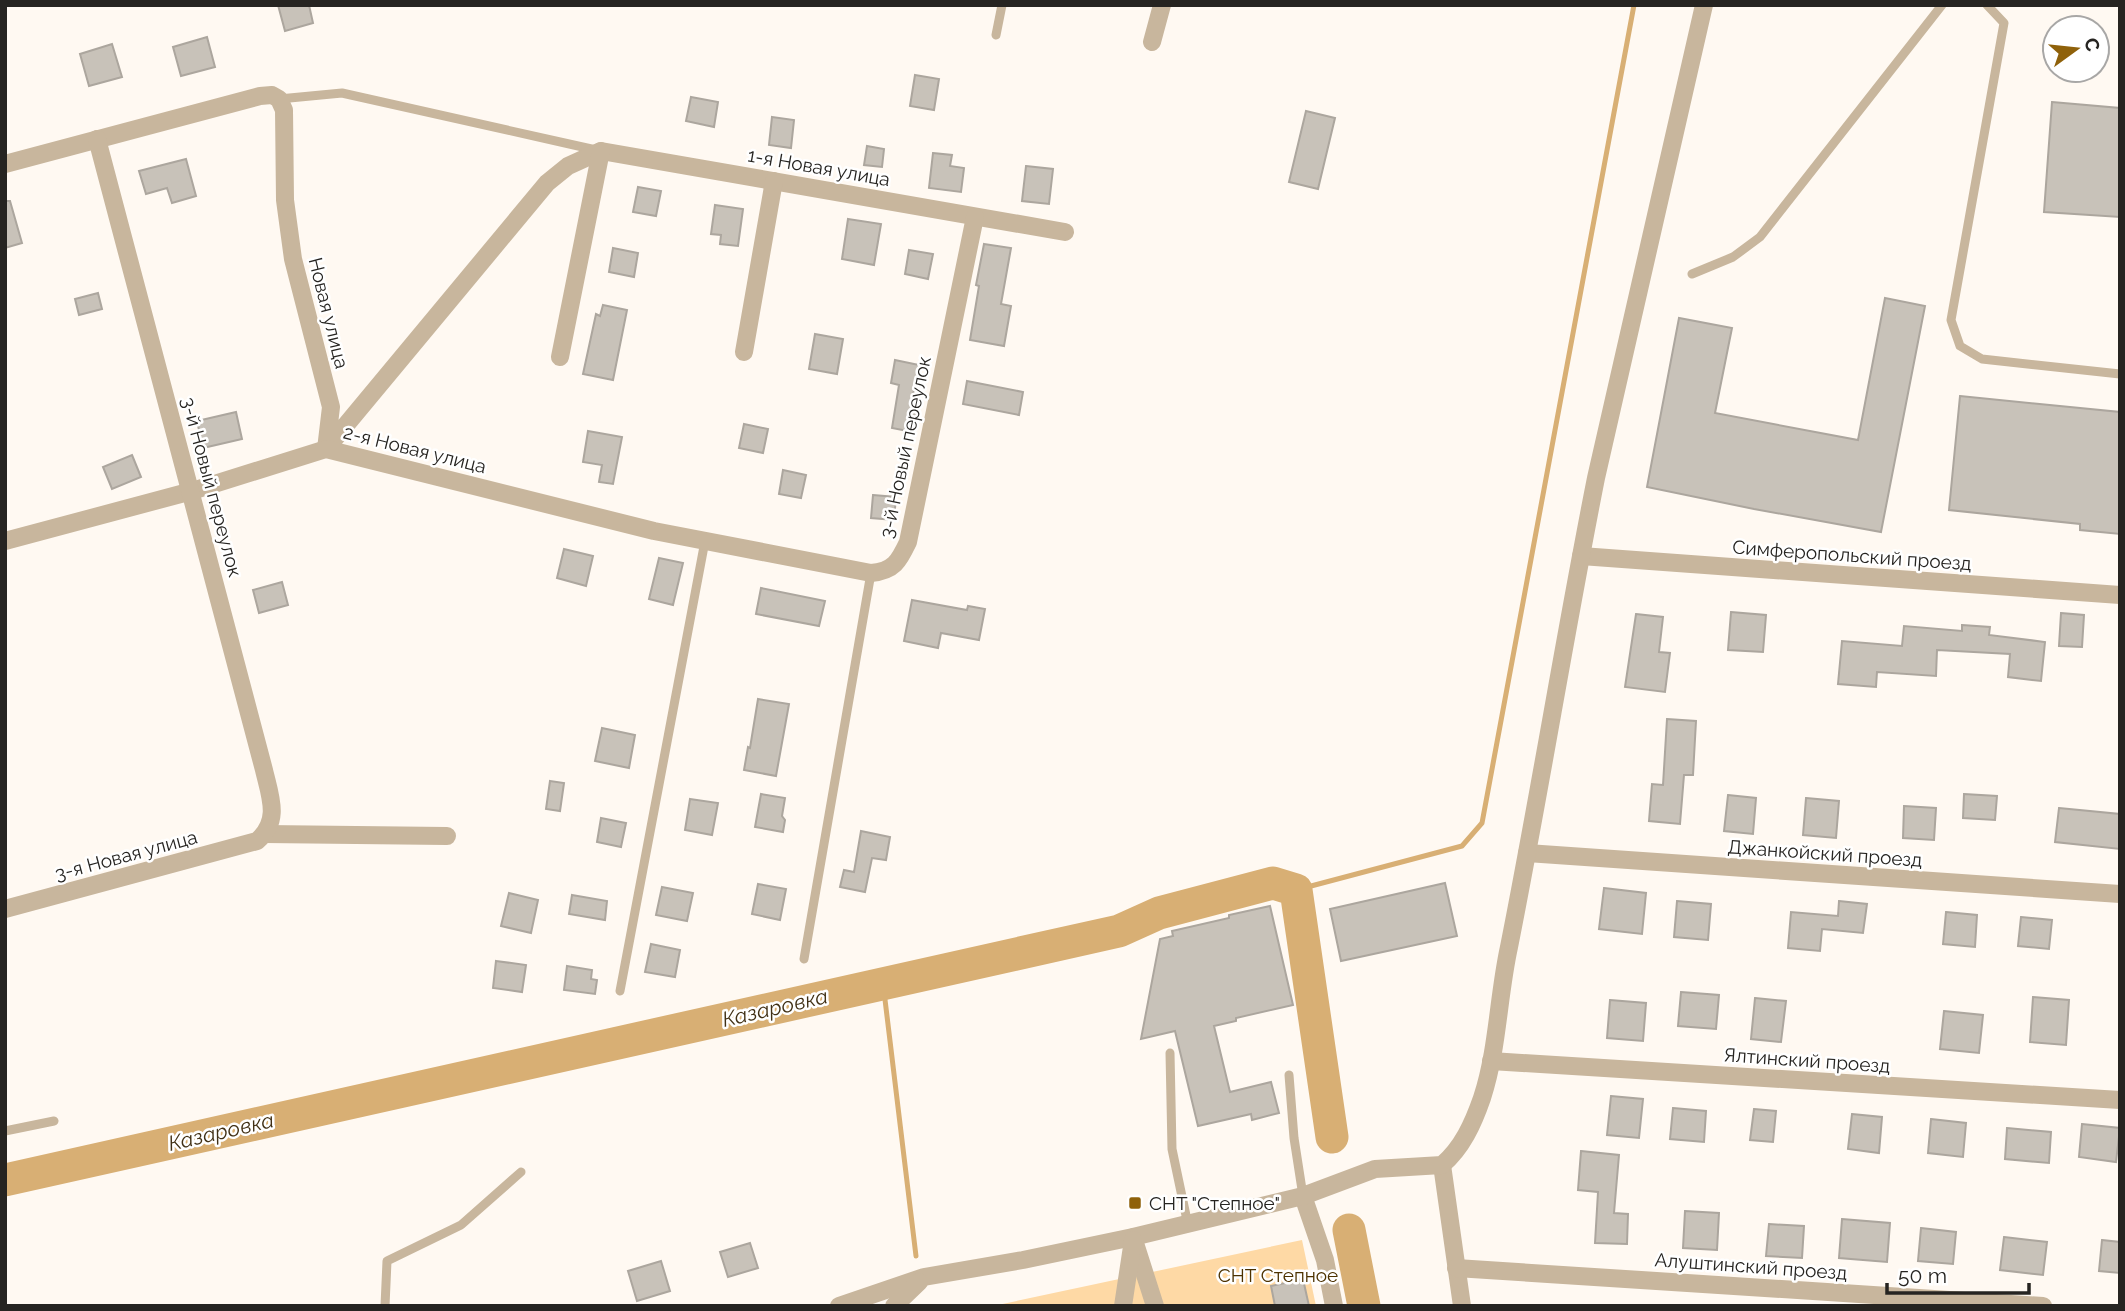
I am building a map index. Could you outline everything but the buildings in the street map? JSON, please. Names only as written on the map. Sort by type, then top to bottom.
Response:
[{"type":"street","points":[[1152,42],[1162,5]]},
{"type":"street","points":[[839,1306],[924,1277],[1133,1237],[1303,1196],[1375,1169],[1441,1165],[1453,1156],[1460,1146],[1482,1098],[1491,1061],[1506,959],[1596,478],[1704,5]]},
{"type":"street","points":[[5,164],[260,96],[272,94],[279,99]]},
{"type":"street","name":"Новая улица","points":[[279,99],[284,110],[285,200],[293,259],[331,407],[326,449]]},
{"type":"street","name":"3-й Новый переулок","points":[[97,139],[192,491],[271,800],[271,824],[261,838]]},
{"type":"street","points":[[326,449],[547,183],[568,166],[601,151]]},
{"type":"street","points":[[560,357],[601,151]]},
{"type":"street","name":"1-я Новая улица","points":[[601,151],[1065,232]]},
{"type":"street","points":[[744,352],[774,181]]},
{"type":"street","name":"3-й Новый переулок","points":[[872,573],[883,572],[894,566],[908,542],[975,217]]},
{"type":"street","name":"2-я Новая улица","points":[[5,541],[192,491],[326,449],[654,531],[705,541]]},
{"type":"street","points":[[705,541],[872,573]]},
{"type":"street","name":"Симферопольский проезд","points":[[1581,556],[2120,595]]},
{"type":"street","name":"3-я Новая улица","points":[[5,909],[261,838],[447,836]]},
{"type":"street","name":"Джанкойский проезд","points":[[1527,853],[2120,894]]},
{"type":"street","name":"Ялтинский проезд","points":[[1491,1061],[2120,1100]]},
{"type":"street","points":[[1441,1165],[1462,1306]]},
{"type":"street","points":[[1303,1196],[1325,1260],[1334,1306]]},
{"type":"street","points":[[1122,1306],[1133,1237]]},
{"type":"street","points":[[1133,1237],[1155,1306]]},
{"type":"street","name":"Алуштинский проезд","points":[[1457,1268],[2043,1306]]},
{"type":"street","points":[[894,1306],[924,1277]]},
{"type":"lane","points":[[996,35],[1002,5]]},
{"type":"lane","points":[[1692,274],[1732,257],[1760,237],[1942,5]]},
{"type":"lane","points":[[1987,5],[2004,23],[1951,320],[1960,346],[1982,359],[2120,374]]},
{"type":"lane","points":[[279,99],[342,93],[601,151]]},
{"type":"lane","points":[[620,991],[705,541]]},
{"type":"lane","points":[[804,958],[872,573]]},
{"type":"lane","points":[[1170,1053],[1172,1149],[1188,1225]]},
{"type":"lane","points":[[1289,1074],[1294,1138],[1303,1196]]},
{"type":"lane","points":[[5,1131],[54,1121]]},
{"type":"lane","points":[[385,1306],[387,1261],[461,1225],[521,1172]]},
{"type":"green space","name":"СНТ Степное","points":[[1302,1240],[1316,1306],[993,1306]]},
{"type":"waterway","points":[[1296,890],[1462,846],[1482,823],[1634,5]]},
{"type":"waterway","name":"Казаровка","points":[[5,1180],[1119,931],[1159,913],[1273,883],[1296,890],[1332,1137]]},
{"type":"waterway","points":[[883,983],[916,1256]]},
{"type":"waterway","name":"Казаровка","points":[[1349,1230],[1364,1306]]},
{"type":"place","name":"СНТ \"Степное\"","points":[[1135,1203]]}]
